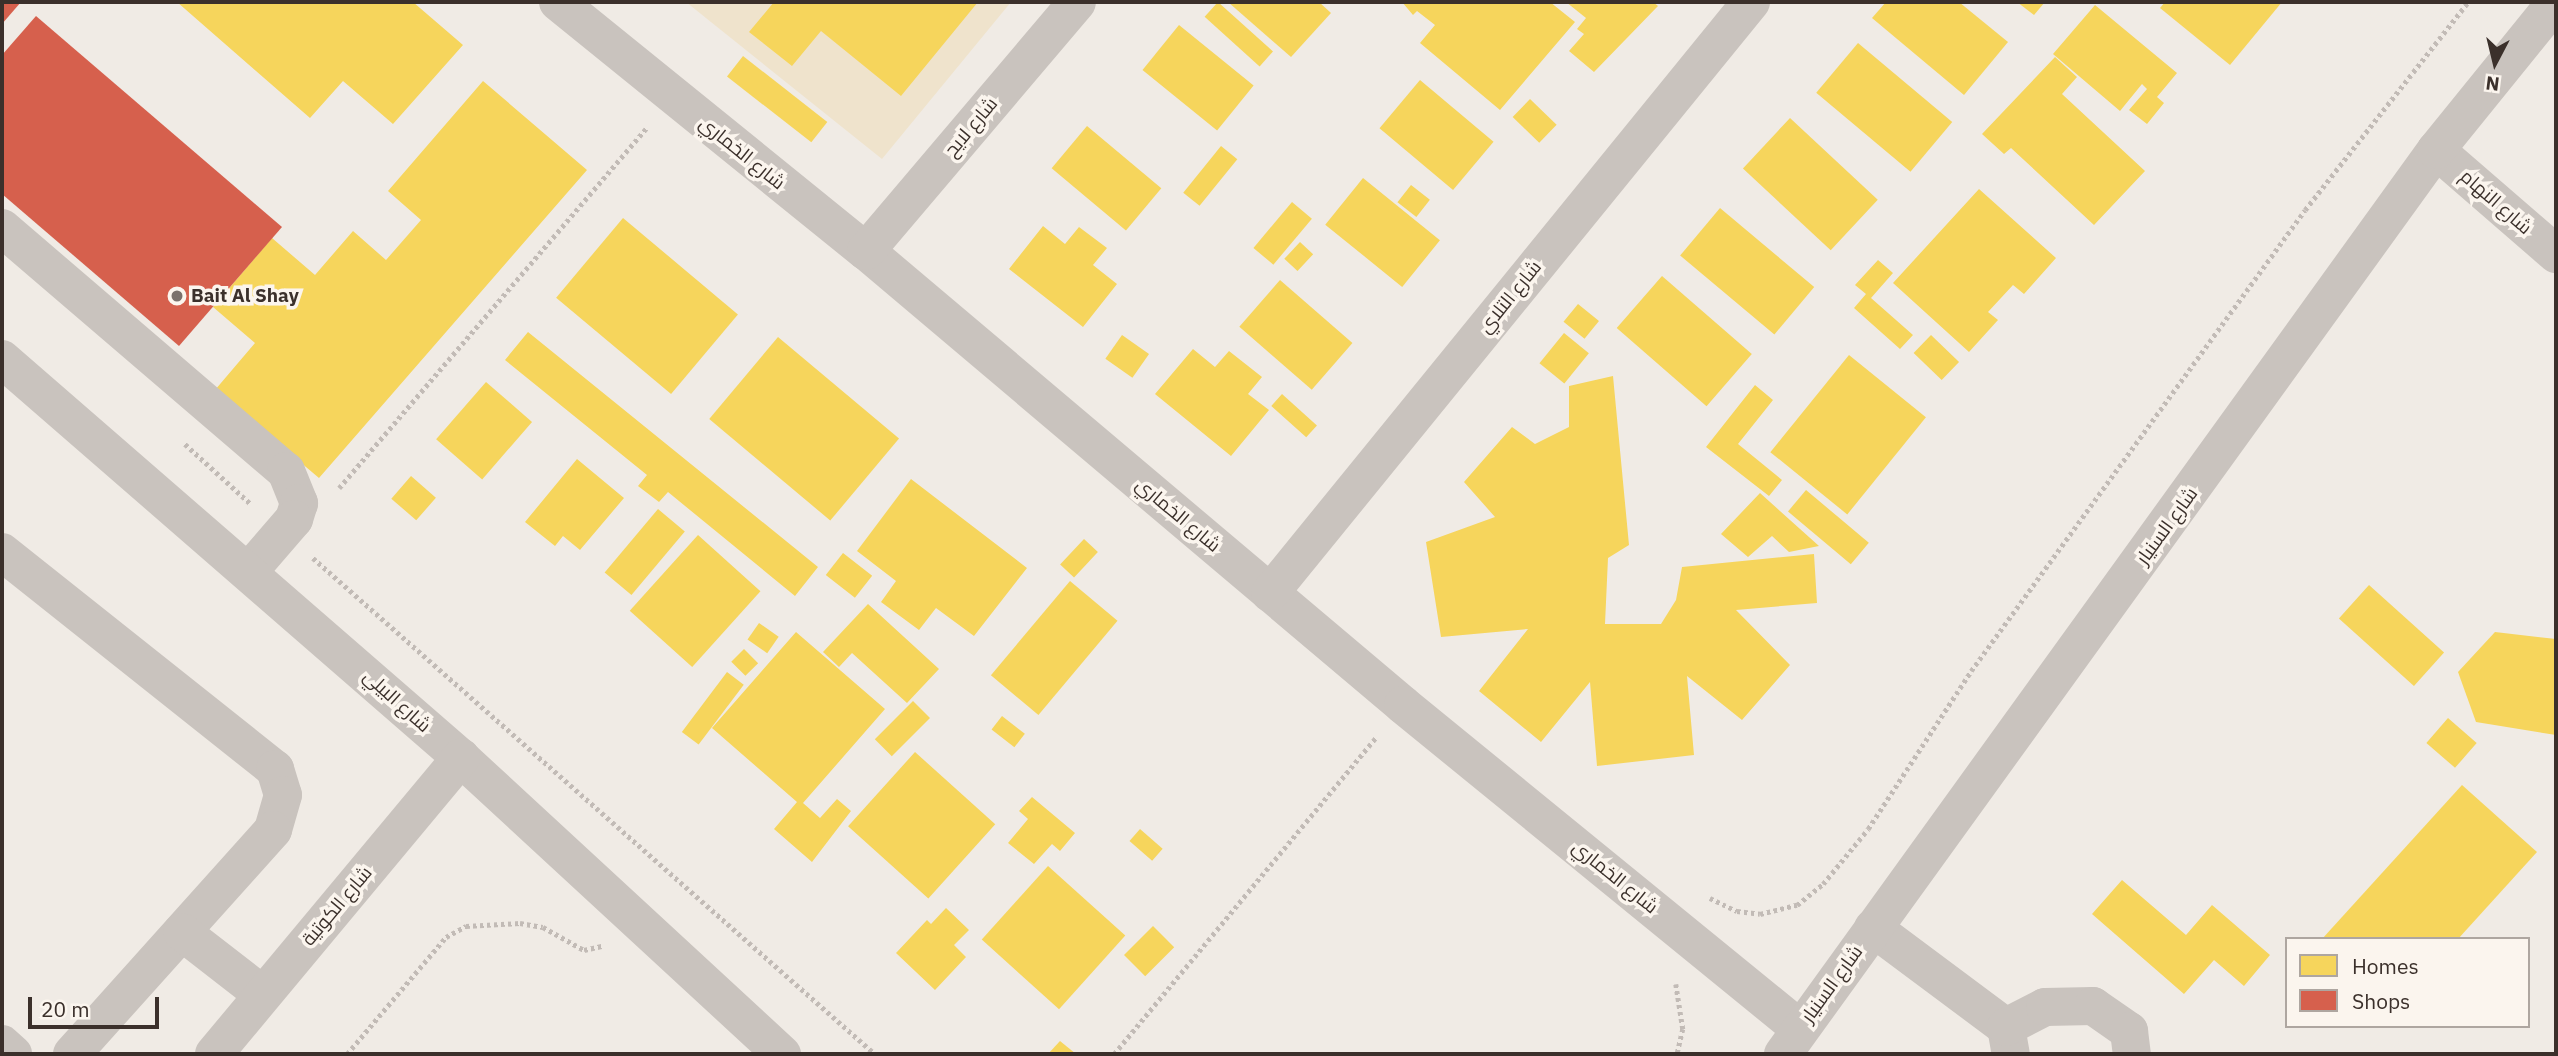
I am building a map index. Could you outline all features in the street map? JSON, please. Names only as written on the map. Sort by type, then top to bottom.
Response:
[{"type":"street","name":"شارع الخماري","points":[[558,2],[866,251],[1403,705],[1791,1041]]},
{"type":"street","name":"شارع لايح","points":[[866,251],[1077,2]]},
{"type":"street","name":"شارع التلاي","points":[[1270,593],[1751,2]]},
{"type":"street","name":"شارع السنيار","points":[[1791,1041],[2436,150],[2556,2]]},
{"type":"street","name":"شارع النهام","points":[[2436,150],[2556,254]]},
{"type":"street","points":[[2,228],[286,471],[291,518],[250,570]]},
{"type":"street","name":"شارع البيلي","points":[[2,359],[250,570],[461,758],[782,1054]]},
{"type":"street","points":[[2,552],[275,769],[283,795],[273,830],[72,1054]]},
{"type":"street","name":"شارع الكوتية","points":[[214,1054],[461,758]]},
{"type":"street","points":[[1873,928],[2008,1041],[2045,1007],[2093,1006],[2129,1031],[2132,1054]]},
{"type":"street","points":[[183,932],[262,994]]},
{"type":"street","points":[[2,1045],[13,1054]]},
{"type":"path","points":[[1706,895],[1737,911],[1760,914],[1797,905],[1823,884],[1868,829],[1965,680],[2305,210],[2468,2]]},
{"type":"path","points":[[291,518],[336,490],[673,97]]},
{"type":"path","points":[[183,443],[291,518],[875,1054]]},
{"type":"path","points":[[1114,1054],[1403,705]]},
{"type":"path","points":[[347,1054],[446,937],[466,926],[496,921],[543,927],[584,950],[606,943]]},
{"type":"path","points":[[1673,979],[1683,1029],[1676,1054]]},
{"type":"sand","points":[[686,2],[1011,2],[882,159]]},
{"type":"building: Homes","points":[[177,2],[413,2],[463,45],[393,124],[343,81],[310,118]]},
{"type":"building: Homes","points":[[774,2],[978,2],[901,96],[821,31],[792,66],[749,32]]},
{"type":"building: Homes","points":[[1218,2],[1273,52],[1260,66],[1205,17]]},
{"type":"building: Homes","points":[[1228,2],[1319,2],[1331,13],[1291,57]]},
{"type":"building: Homes","points":[[1402,2],[1550,2],[1575,22],[1500,110],[1420,43],[1435,25],[1417,11],[1413,15]]},
{"type":"building: Homes","points":[[1566,2],[1653,2],[1658,6],[1594,72],[1569,51],[1584,34],[1577,29],[1586,18]]},
{"type":"building: Homes","points":[[1886,2],[1959,2],[2008,42],[1964,95],[1872,18]]},
{"type":"building: Homes","points":[[2017,2],[2045,2],[2034,15]]},
{"type":"building: Homes","points":[[2165,2],[2282,2],[2230,65],[2160,8]]},
{"type":"building: Homes","points":[[2095,5],[2177,73],[2157,97],[2164,103],[2147,124],[2129,110],[2147,89],[2142,84],[2120,111],[2053,54]]},
{"type":"building: Homes","points":[[1179,25],[1254,85],[1217,130],[1142,70]]},
{"type":"building: Homes","points":[[1858,43],[1952,122],[1910,172],[1816,93]]},
{"type":"building: Homes","points":[[743,56],[827,122],[811,142],[727,76]]},
{"type":"building: Homes","points":[[2055,57],[2077,77],[2062,94],[2145,171],[2094,225],[2011,148],[2004,154],[1982,134]]},
{"type":"building: Homes","points":[[1420,80],[1494,142],[1453,190],[1380,128]]},
{"type":"building: Homes","points":[[483,81],[587,170],[319,478],[215,390],[255,343],[213,307],[272,238],[315,275],[353,231],[386,260],[421,220],[388,191]]},
{"type":"building: Homes","points":[[1530,99],[1557,125],[1539,143],[1513,117]]},
{"type":"building: Homes","points":[[1790,118],[1878,200],[1831,250],[1743,168]]},
{"type":"building: Homes","points":[[1087,126],[1161,188],[1126,230],[1052,168]]},
{"type":"building: Homes","points":[[1221,146],[1237,159],[1200,206],[1183,193]]},
{"type":"building: Homes","points":[[1363,178],[1440,240],[1402,287],[1325,225]]},
{"type":"building: Homes","points":[[1411,185],[1430,200],[1416,217],[1397,202]]},
{"type":"building: Homes","points":[[1979,189],[2056,258],[2024,294],[2013,285],[1988,312],[1998,320],[1969,352],[1893,283]]},
{"type":"building: Homes","points":[[1292,202],[1312,219],[1273,265],[1253,248]]},
{"type":"building: Homes","points":[[1720,208],[1814,287],[1774,335],[1680,255]]},
{"type":"building: Homes","points":[[623,218],[738,314],[671,394],[556,298]]},
{"type":"building: Homes","points":[[1043,226],[1065,244],[1079,227],[1107,248],[1093,265],[1117,284],[1083,327],[1009,269]]},
{"type":"building: Homes","points":[[1300,242],[1313,254],[1297,271],[1284,259]]},
{"type":"building: Homes","points":[[1878,260],[1893,273],[1871,298],[1913,335],[1900,349],[1854,308],[1866,294],[1855,285]]},
{"type":"building: Homes","points":[[1662,276],[1752,354],[1707,406],[1617,328]]},
{"type":"building: Homes","points":[[1280,280],[1352,343],[1312,390],[1239,327]]},
{"type":"building: Homes","points":[[1578,304],[1599,321],[1585,339],[1564,322]]},
{"type":"building: Homes","points":[[528,332],[818,567],[795,596],[668,492],[659,502],[638,486],[647,475],[505,360]]},
{"type":"building: Homes","points":[[1564,333],[1589,353],[1564,383],[1539,363]]},
{"type":"building: Homes","points":[[1122,335],[1149,354],[1132,378],[1105,359]]},
{"type":"building: Homes","points":[[1931,335],[1959,362],[1942,380],[1914,353]]},
{"type":"building: Homes","points":[[778,337],[899,439],[830,521],[709,419]]},
{"type":"building: Homes","points":[[1193,349],[1215,367],[1229,351],[1262,377],[1248,394],[1269,410],[1231,456],[1155,394]]},
{"type":"building: Homes","points":[[1849,355],[1926,417],[1847,514],[1770,452]]},
{"type":"building: Homes","points":[[1613,376],[1629,545],[1608,558],[1605,624],[1661,624],[1676,600],[1682,567],[1814,554],[1817,603],[1736,610],[1790,665],[1742,720],[1687,676],[1694,755],[1597,766],[1590,682],[1541,742],[1479,691],[1528,629],[1441,637],[1426,542],[1495,517],[1464,482],[1512,427],[1535,444],[1569,427],[1569,386]]},
{"type":"building: Homes","points":[[486,382],[532,422],[482,479],[436,439]]},
{"type":"building: Homes","points":[[1755,385],[1773,400],[1738,444],[1782,480],[1769,496],[1706,447]]},
{"type":"building: Homes","points":[[1282,394],[1317,425],[1306,437],[1271,406]]},
{"type":"building: Homes","points":[[577,459],[624,498],[580,550],[563,536],[555,546],[525,522]]},
{"type":"building: Homes","points":[[411,476],[436,498],[416,520],[391,499]]},
{"type":"building: Homes","points":[[911,479],[1027,568],[974,636],[936,608],[919,630],[881,602],[896,581],[857,551]]},
{"type":"building: Homes","points":[[1806,490],[1869,543],[1851,564],[1788,511]]},
{"type":"building: Homes","points":[[1760,493],[1819,546],[1789,552],[1772,536],[1748,557],[1721,534]]},
{"type":"building: Homes","points":[[658,509],[685,531],[631,595],[605,573]]},
{"type":"building: Homes","points":[[698,535],[760,591],[692,667],[630,611]]},
{"type":"building: Homes","points":[[1084,539],[1098,552],[1074,578],[1060,565]]},
{"type":"building: Homes","points":[[843,553],[872,576],[855,598],[826,575]]},
{"type":"building: Homes","points":[[1070,581],[1117,621],[1038,715],[991,675]]},
{"type":"building: Homes","points":[[2369,585],[2444,653],[2414,686],[2339,618]]},
{"type":"building: Homes","points":[[868,604],[939,669],[907,703],[852,653],[839,667],[823,652]]},
{"type":"building: Homes","points":[[759,623],[779,637],[767,653],[748,639]]},
{"type":"building: Homes","points":[[796,632],[885,709],[803,803],[820,818],[837,799],[851,811],[812,862],[774,829],[797,802],[712,728]]},
{"type":"building: Homes","points":[[2495,632],[2556,639],[2556,735],[2476,722],[2458,672]]},
{"type":"building: Homes","points":[[744,649],[758,663],[745,676],[731,662]]},
{"type":"building: Homes","points":[[727,672],[744,685],[699,745],[682,732]]},
{"type":"building: Homes","points":[[913,701],[930,718],[892,756],[875,739]]},
{"type":"building: Homes","points":[[1002,716],[1025,734],[1014,747],[992,729]]},
{"type":"building: Homes","points":[[2448,718],[2477,743],[2455,768],[2426,743]]},
{"type":"building: Homes","points":[[915,752],[995,824],[928,899],[848,826]]},
{"type":"building: Homes","points":[[2462,785],[2537,852],[2460,937],[2324,937]]},
{"type":"building: Homes","points":[[1032,797],[1075,833],[1060,851],[1052,844],[1034,864],[1008,843],[1028,819],[1019,811]]},
{"type":"building: Homes","points":[[1140,829],[1163,849],[1152,861],[1130,841]]},
{"type":"building: Homes","points":[[1048,866],[1125,936],[1059,1009],[982,940]]},
{"type":"building: Homes","points":[[2122,880],[2186,935],[2212,905],[2270,955],[2244,986],[2214,960],[2184,994],[2092,914]]},
{"type":"building: Homes","points":[[946,908],[969,930],[954,945],[966,957],[935,990],[896,953],[927,920],[931,924]]},
{"type":"building: Homes","points":[[1153,926],[1174,947],[1145,976],[1124,955]]},
{"type":"building: Homes","points":[[1060,1041],[1076,1054],[1048,1054]]},
{"type":"building: Shops","points":[[2,2],[21,2],[2,24]]},
{"type":"building: Shops","points":[[36,16],[282,227],[179,346],[2,194],[2,55]]},
{"type":"place","name":"Bait Al Shay","points":[[177,296]]}]
